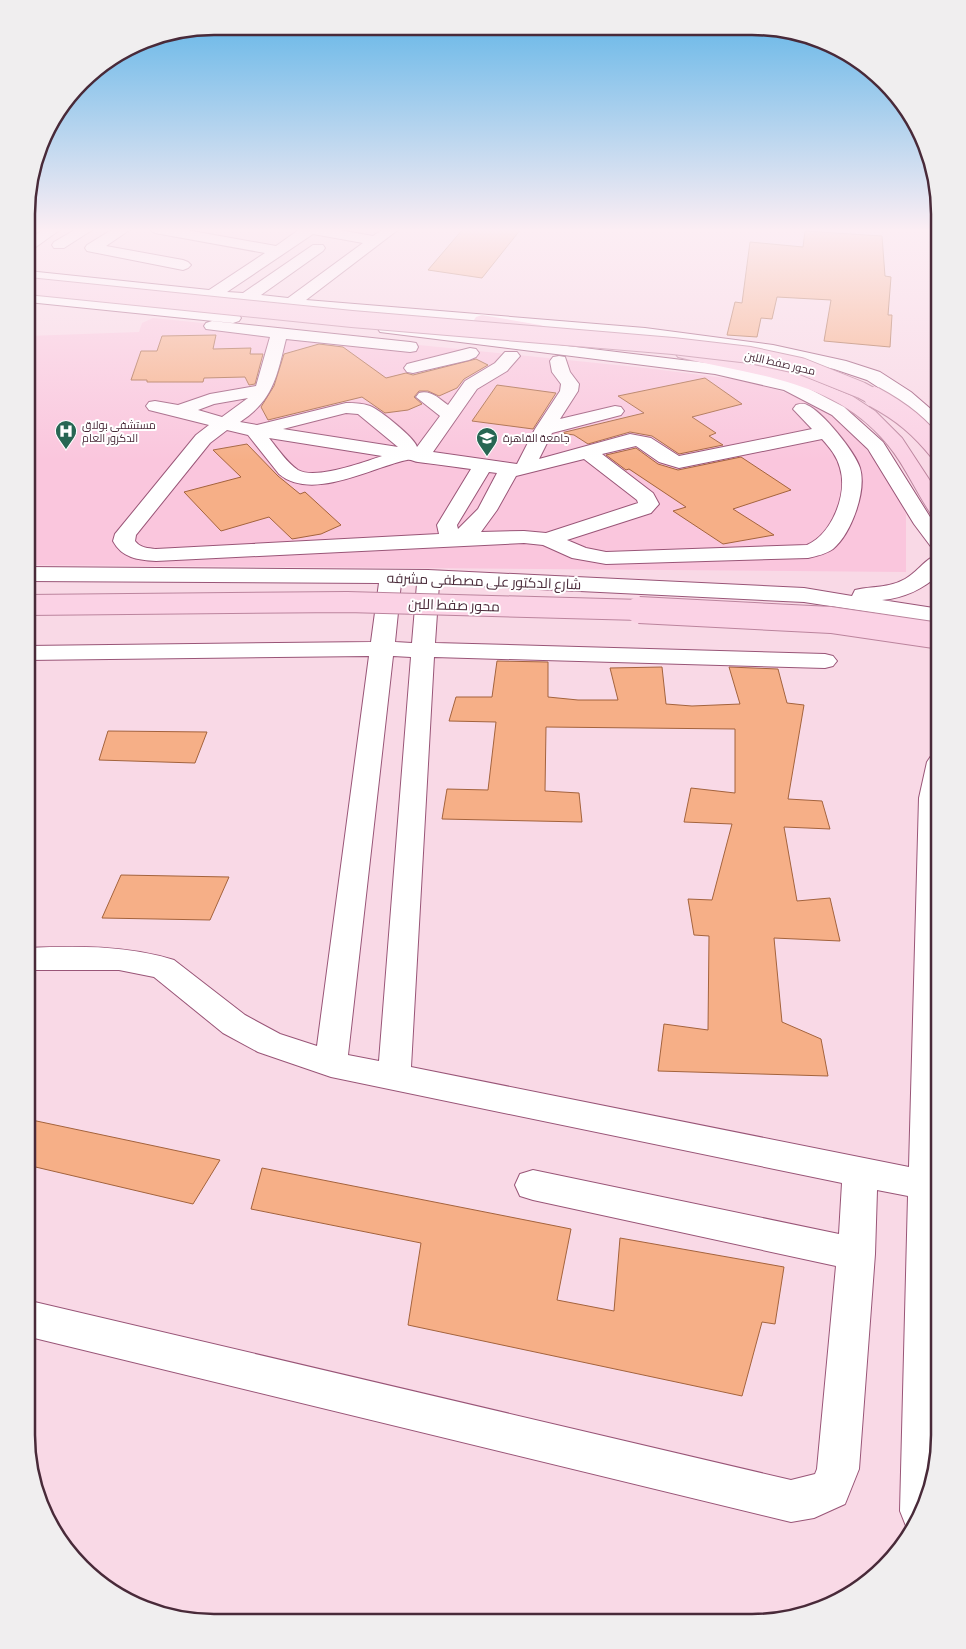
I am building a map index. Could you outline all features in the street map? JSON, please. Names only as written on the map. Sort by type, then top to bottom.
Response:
[{"type":"main road","name":"محور صفط اللبن","points":[[224,306],[732,352],[793,364],[860,390],[898,410],[922,430],[931,441]]},
{"type":"main road","points":[[482,320],[734,362],[792,376],[817,386],[860,411],[887,432],[931,498]]},
{"type":"main road","name":"محور صفط اللبن","points":[[35,604],[347,602],[673,611],[831,620],[931,635]]},
{"type":"street","points":[[101,306],[470,353],[685,374]]},
{"type":"street","points":[[288,306],[271,327],[263,390],[249,407],[223,423],[203,439],[126,534],[124,540],[126,546],[133,551],[156,555],[524,537],[547,539],[580,553],[606,558],[790,553],[817,550],[830,542],[834,537],[850,502],[853,488],[852,474],[847,459],[826,432],[802,409]]},
{"type":"street","points":[[323,306],[664,335],[785,351],[832,362],[880,380],[900,392],[931,420]]},
{"type":"street","points":[[352,319],[402,332],[715,369],[790,386],[838,411],[870,440],[892,470],[931,532]]},
{"type":"street","points":[[212,326],[271,327]]},
{"type":"street","points":[[413,368],[470,353]]},
{"type":"street","points":[[258,432],[257,436],[291,474],[305,479],[324,477],[412,456],[450,415],[471,385],[501,366],[511,356]]},
{"type":"street","points":[[394,1078],[422,650],[436,578],[455,539],[475,528],[544,429],[570,387],[570,384],[561,372],[559,361]]},
{"type":"street","points":[[181,410],[210,399],[263,390]]},
{"type":"street","points":[[425,397],[450,415]]},
{"type":"street","points":[[155,406],[181,410],[258,432],[412,456],[516,469],[638,440],[644,441],[672,460],[679,462],[826,432]]},
{"type":"street","points":[[258,432],[266,428],[356,408],[364,410],[406,442],[412,456]]},
{"type":"street","points":[[544,429],[615,411]]},
{"type":"street","points":[[547,539],[644,510],[649,504],[646,497],[586,451]]},
{"type":"street","points":[[455,539],[447,530],[447,524],[482,466]]},
{"type":"street","points":[[804,595],[881,594],[900,590],[924,579],[931,571]]},
{"type":"street","name":"شارع الدكتور على مصطفى مشرفه","points":[[35,574],[391,576],[436,578],[804,595],[931,615]]},
{"type":"street","points":[[331,1064],[391,576]]},
{"type":"street","points":[[35,652],[383,648],[825,661]]},
{"type":"street","points":[[35,959],[119,959],[163,968],[234,1024],[270,1043],[331,1064],[926,1185]]},
{"type":"street","points":[[921,1491],[926,1185],[931,1060]]},
{"type":"street","points":[[35,1320],[791,1501],[814,1497],[830,1489],[838,1469],[856,1254],[860,1172]]},
{"type":"street","points":[[533,1185],[856,1254]]},
{"type":"shaded area","name":"جامعة القاهرة","points":[[153,318],[646,368],[733,379],[778,390],[801,398],[839,419],[853,431],[891,483],[906,514],[906,572],[35,565],[35,336],[139,332],[142,323]]},
{"type":"building","points":[[734,306],[775,306],[772,319],[761,318],[757,337],[727,335]]},
{"type":"building","points":[[830,306],[889,306],[888,315],[892,315],[890,347],[824,341]]},
{"type":"building","points":[[216,335],[213,349],[251,348],[250,354],[263,354],[255,384],[249,385],[245,377],[204,378],[203,382],[147,382],[147,380],[131,380],[141,351],[157,351],[162,336]]},
{"type":"building","points":[[319,344],[343,347],[386,378],[406,373],[413,375],[476,359],[488,365],[464,379],[457,388],[439,396],[428,391],[419,391],[414,397],[422,404],[408,410],[385,413],[362,397],[268,420],[261,407],[274,386],[284,354]]},
{"type":"building","points":[[705,378],[742,404],[692,417],[716,433],[709,436],[723,445],[679,454],[652,436],[630,432],[588,444],[574,435],[561,433],[644,413],[618,396]]},
{"type":"building","points":[[497,385],[556,393],[533,429],[472,421]]},
{"type":"building","points":[[247,444],[278,476],[300,494],[305,492],[341,525],[321,534],[292,539],[269,517],[221,531],[184,492],[241,477],[213,450]]},
{"type":"building","points":[[636,448],[658,464],[678,470],[741,457],[791,490],[733,509],[774,535],[723,544],[673,511],[686,507],[629,469],[626,470],[606,455]]},
{"type":"building","points":[[497,661],[548,662],[548,697],[578,700],[618,700],[610,668],[662,667],[666,704],[692,706],[740,704],[729,667],[778,669],[787,703],[804,705],[788,799],[822,801],[830,829],[784,827],[797,901],[830,898],[840,941],[774,938],[782,1022],[821,1039],[828,1076],[658,1071],[664,1024],[708,1030],[709,936],[694,935],[688,899],[712,900],[732,824],[684,822],[691,788],[735,793],[735,729],[546,727],[545,791],[579,793],[582,822],[442,819],[447,789],[488,790],[496,722],[449,721],[456,697],[492,697]]},
{"type":"building","points":[[108,731],[207,732],[195,763],[99,760]]},
{"type":"building","points":[[121,875],[229,877],[210,920],[102,918]]},
{"type":"building","points":[[35,1121],[220,1160],[193,1204],[35,1167]]},
{"type":"building","points":[[262,1168],[571,1229],[557,1300],[614,1311],[620,1238],[784,1267],[775,1324],[762,1322],[742,1396],[408,1325],[421,1243],[251,1209]]},
{"type":"place","name":"مستشفى بولاق الدكرور العام","points":[[66,450]]},
{"type":"place","name":"جامعة القاهرة","points":[[487,457]]}]
